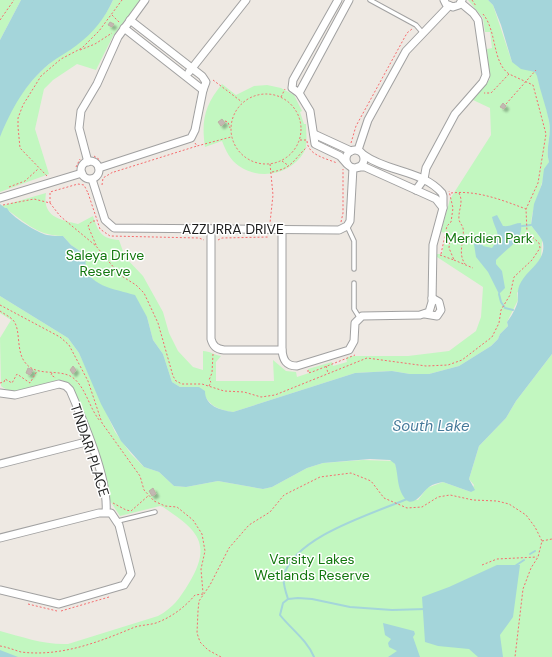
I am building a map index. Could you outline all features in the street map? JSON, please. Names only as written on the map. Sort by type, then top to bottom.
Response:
[{"type":"street","points":[[88,162],[80,133],[79,117],[84,105],[97,84],[121,25],[130,20],[145,0]]},
{"type":"street","points":[[185,77],[246,0]]},
{"type":"street","points":[[338,0],[293,80],[292,88],[299,93],[310,111],[315,144],[340,156],[353,166],[365,167],[436,199],[443,208]]},
{"type":"street","points":[[299,93],[349,0]]},
{"type":"street","points":[[347,226],[350,220],[353,166],[346,156],[353,148],[406,51],[447,3],[456,7],[462,2],[478,20],[486,75],[483,82],[455,114],[426,168],[424,179],[416,190]]},
{"type":"street","points":[[99,168],[191,138],[195,130],[202,90],[206,82],[205,79],[192,68],[130,20]]},
{"type":"street","points":[[121,25],[202,90]]},
{"type":"street","points":[[322,28],[331,33]]},
{"type":"street","points":[[282,229],[282,350],[283,358],[286,364],[292,366],[306,364],[349,350],[354,341],[355,322],[359,317],[367,315],[425,314],[432,307],[432,252],[443,208],[442,193],[424,179],[373,161],[353,148],[314,134]]},
{"type":"street","points":[[353,166],[364,161],[364,155]]},
{"type":"street","points":[[88,162],[94,163],[99,168],[98,175],[92,179],[86,178],[82,173],[82,167],[88,162]]},
{"type":"street","points":[[0,198],[82,173]]},
{"type":"street","points":[[92,179],[105,220]]},
{"type":"street","name":"AZZURRA DRIVE","points":[[105,220],[108,225],[120,229],[339,230],[347,226]]},
{"type":"street","points":[[211,229],[211,339],[215,348],[224,350],[282,350]]},
{"type":"street","name":"TINDARI PLACE","points":[[0,392],[15,395],[56,385],[66,386],[70,390],[90,441],[101,477],[107,504],[106,512]]},
{"type":"street","points":[[0,464],[90,441]]},
{"type":"street","points":[[0,538],[106,512],[114,516],[118,521],[130,570],[130,578],[124,585],[59,604],[0,590]]},
{"type":"lane","points":[[370,0],[416,25],[422,32]]},
{"type":"lane","points":[[347,226],[354,241],[354,269]]},
{"type":"lane","points":[[354,283],[354,309],[359,317]]},
{"type":"lane","points":[[118,521],[155,512]]},
{"type":"path","points":[[0,20],[14,0]]},
{"type":"path","points":[[79,50],[99,31],[122,0]]},
{"type":"path","points":[[111,15],[121,25]]},
{"type":"path","points":[[198,146],[106,175],[102,181],[102,190],[88,193],[84,185],[78,184],[50,192],[50,203],[60,216],[96,246],[120,275],[136,285],[148,299],[158,323],[166,356],[176,381],[182,384],[202,384],[224,391],[266,396],[275,395],[367,358],[426,366],[448,365],[462,360],[492,337],[499,323],[501,310],[508,300],[514,277],[532,260],[540,248],[539,243],[527,232],[525,220],[526,209],[538,183],[546,134],[533,85],[509,74],[502,68],[493,35],[486,18]]},
{"type":"path","points":[[353,148],[356,126],[407,33],[413,28]]},
{"type":"path","points":[[3,190],[26,181],[38,169],[20,148],[18,118],[23,105],[41,76],[61,59],[95,44],[114,31]]},
{"type":"path","points":[[506,104],[536,70]]},
{"type":"path","points":[[486,88],[482,92],[486,94],[492,93],[509,74]]},
{"type":"path","points":[[205,79],[208,77],[217,82],[243,103]]},
{"type":"path","points":[[281,97],[286,86]]},
{"type":"path","points":[[225,121],[228,122],[231,129],[233,142],[243,156],[253,162],[270,164],[282,161],[293,153],[300,140],[302,127],[299,115],[292,104],[281,97],[271,94],[261,94],[251,97],[243,103],[233,117],[231,129]]},
{"type":"path","points":[[300,140],[307,140],[308,147],[312,152],[336,163],[342,168],[343,213],[339,223]]},
{"type":"path","points":[[271,172],[284,170],[295,162],[308,147]]},
{"type":"path","points":[[282,161],[289,166]]},
{"type":"path","points":[[111,164],[113,172]]},
{"type":"path","points":[[270,164],[273,195],[270,224]]},
{"type":"path","points":[[448,190],[453,208],[451,222],[446,226],[440,255],[473,268]]},
{"type":"path","points":[[450,193],[458,192],[487,196],[526,209]]},
{"type":"path","points":[[458,192],[462,198],[459,220],[463,227],[460,252],[465,264]]},
{"type":"path","points":[[0,205],[34,199],[50,203]]},
{"type":"path","points":[[96,246],[89,223],[105,220]]},
{"type":"path","points":[[446,230],[450,236],[449,248],[454,260]]},
{"type":"path","points":[[216,240],[222,238],[269,238],[270,236]]},
{"type":"path","points":[[0,305],[60,337],[69,345],[88,381],[102,423]]},
{"type":"path","points":[[0,311],[13,320],[17,328],[18,344],[23,360],[28,366],[38,370],[62,374],[72,378],[81,387],[96,416],[140,476],[144,490],[148,495],[158,503],[176,507],[193,520],[202,534],[205,551],[201,569],[203,594]]},
{"type":"path","points":[[208,387],[211,382],[209,380],[212,373],[212,358],[215,348]]},
{"type":"path","points":[[306,364],[308,373],[351,358],[356,353]]},
{"type":"path","points":[[326,366],[328,373]]},
{"type":"path","points":[[0,383],[4,382],[5,379],[12,383],[17,374],[30,383],[38,370]]},
{"type":"path","points":[[221,657],[200,642],[197,633],[199,600],[210,585],[229,548],[249,525],[270,512],[284,495],[320,477],[351,473],[371,481],[384,498],[407,508],[422,507],[438,498],[450,495],[473,500],[497,501],[509,504],[526,515],[535,527],[542,541],[538,557],[531,568],[523,588],[519,612],[519,634],[515,657]]},
{"type":"path","points":[[107,504],[114,503],[126,510],[131,511],[148,495]]},
{"type":"path","points":[[542,541],[552,539]]},
{"type":"path","points":[[482,565],[497,559],[538,557]]},
{"type":"path","points":[[0,646],[21,652],[37,653],[82,648],[136,627],[158,622],[183,608],[195,594],[203,594]]},
{"type":"green space","points":[[0,0],[21,0],[0,40]]},
{"type":"green space","points":[[113,0],[140,0],[113,36],[96,70],[77,64],[53,80],[44,89],[35,129],[49,174],[0,192],[0,136],[7,116],[26,87],[41,71],[86,36],[101,21]]},
{"type":"green space","name":"Meridien Park","points":[[468,0],[488,0],[493,5],[512,62],[536,66],[550,131],[548,152],[549,162],[539,191],[531,225],[542,240],[541,259],[517,293],[518,300],[507,322],[508,326],[491,346],[459,366],[429,374],[410,374],[392,371],[355,373],[233,412],[221,409],[209,402],[199,388],[180,387],[172,382],[163,354],[153,340],[147,317],[90,278],[85,264],[86,255],[71,245],[63,236],[53,235],[37,230],[1,206],[46,193],[45,201],[47,207],[54,216],[59,219],[78,224],[93,216],[102,234],[108,238],[119,240],[125,257],[143,276],[163,312],[169,333],[178,351],[193,367],[203,370],[203,351],[221,356],[216,362],[216,381],[274,381],[273,360],[286,371],[296,372],[297,377],[309,373],[308,369],[332,362],[333,366],[347,362],[346,358],[351,356],[408,356],[449,351],[476,331],[481,317],[483,287],[437,257],[437,254],[442,254],[446,233],[441,232],[450,199],[491,135],[490,108],[473,100],[490,79],[487,49],[492,48],[490,32],[485,32],[483,18]]},
{"type":"green space","points":[[222,84],[236,95],[254,86],[267,85],[281,88],[294,95],[302,111],[300,112],[304,124],[306,124],[306,146],[299,160],[292,166],[275,173],[256,173],[247,171],[236,164],[229,155],[222,141],[205,147],[204,121],[206,113],[208,106]]},
{"type":"green space","name":"Varsity Lakes Wetlands Reserve","points":[[0,296],[68,338],[79,353],[115,432],[131,454],[144,467],[159,472],[174,486],[186,487],[218,481],[263,489],[272,487],[307,468],[323,463],[363,460],[393,461],[397,469],[400,488],[404,496],[418,500],[427,488],[443,482],[471,492],[474,485],[469,479],[479,446],[506,418],[516,401],[552,354],[552,657],[0,657],[0,631],[42,642],[68,644],[158,616],[172,606],[186,588],[196,569],[200,557],[200,547],[198,539],[185,523],[163,507],[160,506],[120,516],[110,501],[90,432],[71,384],[61,380],[20,391],[13,391],[1,386],[0,338],[11,320],[0,313]]},
{"type":"water","points":[[21,0],[113,0],[102,19],[93,30],[74,48],[49,64],[26,88],[14,106],[0,137],[0,40]]},
{"type":"water","name":"South Lake","points":[[488,0],[552,0],[552,354],[516,401],[506,418],[479,446],[469,479],[475,490],[471,492],[443,482],[431,486],[416,500],[412,502],[408,501],[401,492],[395,464],[390,460],[370,459],[323,463],[307,468],[272,487],[263,489],[218,481],[186,487],[174,486],[159,472],[144,467],[121,441],[101,404],[79,353],[68,338],[0,296],[0,204],[7,208],[19,220],[37,231],[47,235],[63,236],[71,245],[86,255],[88,273],[100,284],[135,295],[147,317],[153,340],[163,354],[172,382],[180,387],[199,387],[205,391],[210,404],[223,410],[233,412],[355,373],[392,371],[410,374],[429,374],[459,366],[491,346],[508,326],[507,322],[514,312],[518,300],[520,284],[524,277],[539,260],[543,249],[543,243],[540,236],[531,225],[534,204],[542,184],[544,169],[549,162],[549,121],[535,72],[521,69],[512,62],[501,25],[493,5]]},
{"type":"water","points":[[497,215],[503,226],[521,223],[520,234],[517,239],[496,260],[496,264],[502,271],[505,288],[499,294],[488,272],[476,257],[473,238],[475,235],[478,236],[483,246],[492,248],[498,236],[492,217]]},
{"type":"water","points":[[497,565],[520,565],[513,617],[500,635],[503,657],[478,657],[469,649],[438,646],[425,642],[422,597],[449,587]]},
{"type":"water","points":[[383,623],[414,631],[415,634],[413,637],[420,657],[388,657],[397,651],[389,647],[388,643],[391,639],[385,635]]},
{"type":"water","points":[[0,650],[18,657],[0,657]]},
{"type":"building","points":[[110,22],[114,24],[112,27],[108,25]]},
{"type":"building","points":[[503,103],[506,106],[504,109],[500,107]]},
{"type":"building","points":[[222,119],[225,123],[221,126],[218,122]]},
{"type":"building","points":[[73,366],[76,370],[73,374],[70,370]]},
{"type":"building","points":[[28,368],[33,370],[30,375],[26,373]]},
{"type":"building","points":[[153,488],[156,494],[152,496],[149,491]]},
{"type":"waterway","points":[[522,226],[531,225]]},
{"type":"waterway","points":[[499,294],[501,302],[505,308],[513,310]]},
{"type":"waterway","points":[[288,599],[285,590],[284,575],[291,561],[303,549],[337,528],[407,499]]},
{"type":"waterway","points":[[530,554],[535,551]]},
{"type":"waterway","points":[[515,566],[524,560]]},
{"type":"waterway","points":[[314,657],[303,640],[280,615],[283,603],[288,599],[312,599],[350,607],[392,610],[426,609]]},
{"type":"park label","name":"Saleya Drive Reserve","points":[[105,264]]}]
